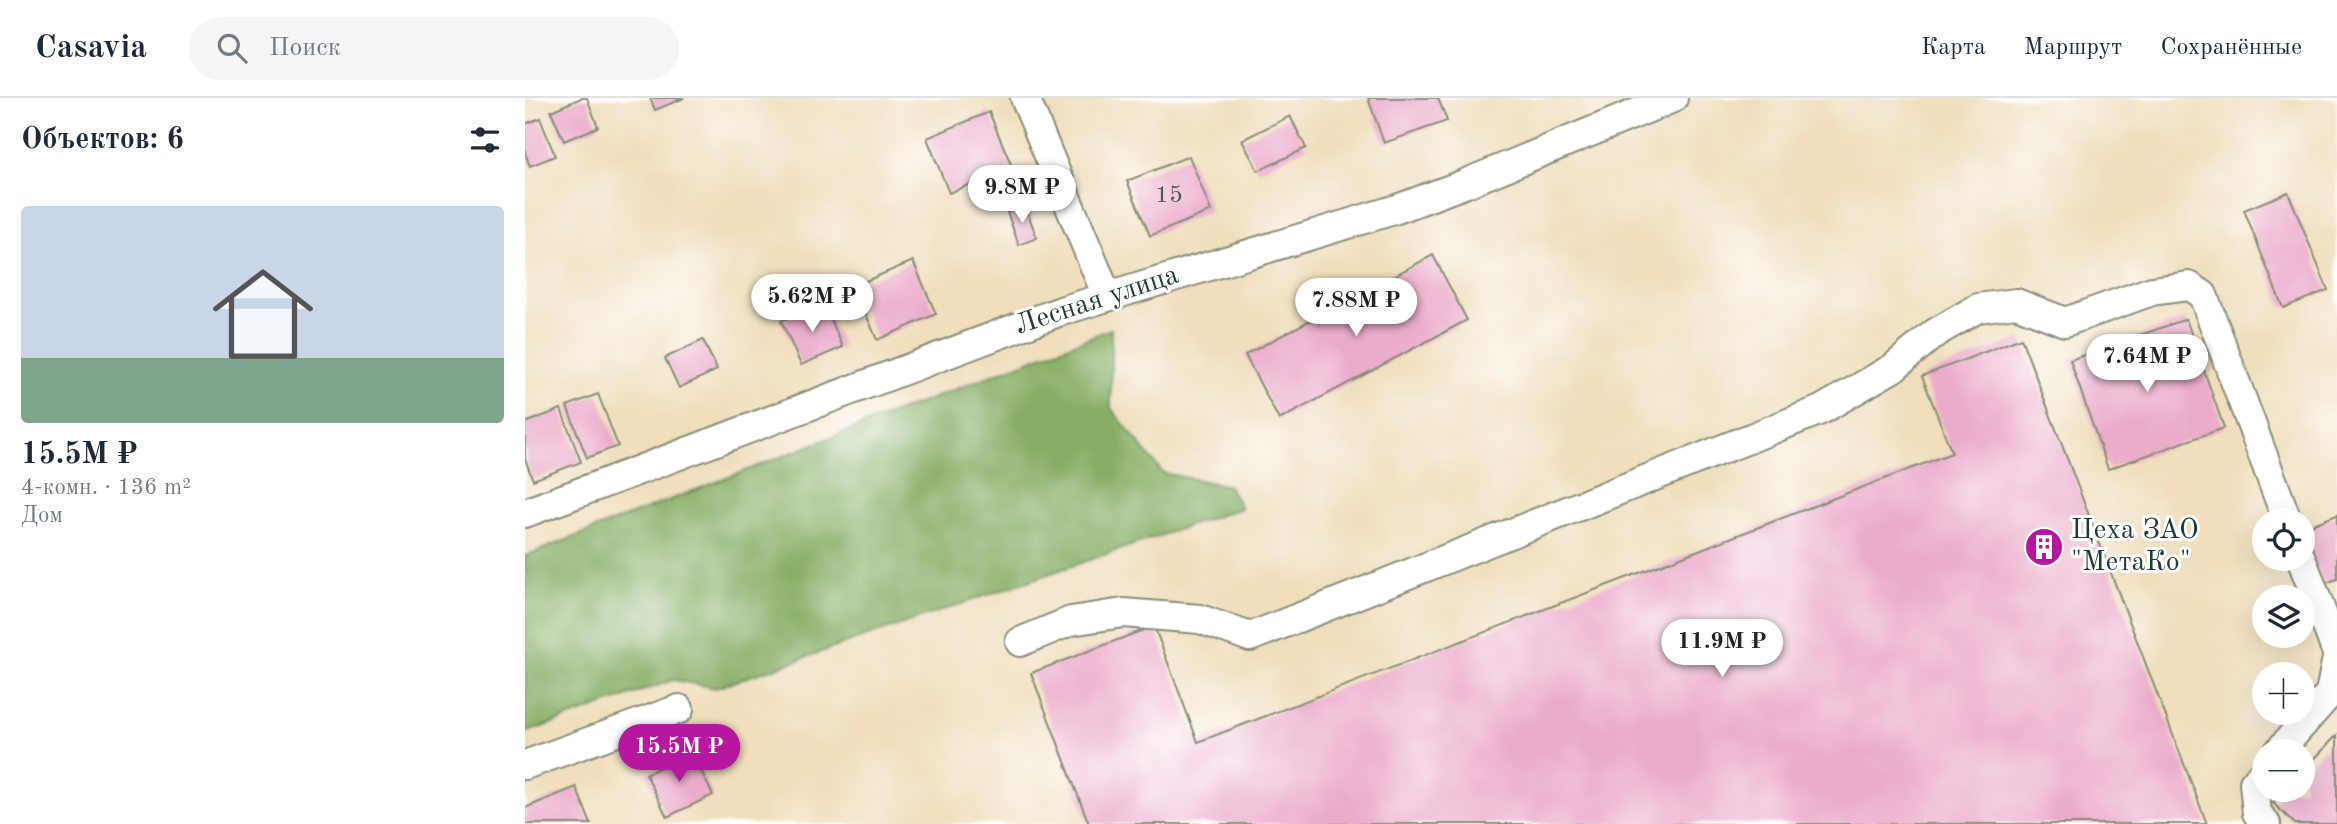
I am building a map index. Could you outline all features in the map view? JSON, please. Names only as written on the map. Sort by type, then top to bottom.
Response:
[{"type":"street","points":[[1025,98],[1107,296]]},
{"type":"street","name":"Лесная улица","points":[[525,513],[931,358],[1107,296],[1397,209],[1673,98]]},
{"type":"street","points":[[1020,642],[1071,621],[1123,612],[1200,619],[1250,637],[1821,410],[1893,368],[1935,333],[1978,308],[2016,303],[2064,322],[2152,291],[2189,286],[2203,295],[2283,508]]},
{"type":"street","points":[[2290,739],[2330,693],[2337,656],[2306,571]]},
{"type":"street","points":[[525,765],[679,709]]},
{"type":"street","points":[[2256,802],[2257,813],[2266,824]]},
{"type":"green space","points":[[1111,329],[1111,408],[1163,473],[1229,486],[1241,508],[716,688],[673,680],[525,733],[525,556]]},
{"type":"building","points":[[587,98],[598,127],[564,141],[551,111]]},
{"type":"building","points":[[650,98],[684,98],[655,110]]},
{"type":"building","points":[[1368,98],[1438,98],[1447,121],[1384,143]]},
{"type":"building","points":[[989,112],[1012,167],[949,193],[927,138]]},
{"type":"building","points":[[1290,116],[1306,148],[1258,171],[1242,140]]},
{"type":"building","points":[[540,118],[555,156],[530,166],[525,153],[525,124]]},
{"type":"building","points":[[1189,156],[1211,211],[1150,236],[1127,181]]},
{"type":"building","points":[[2288,192],[2328,290],[2283,308],[2244,210]]},
{"type":"building","points":[[1025,206],[1037,238],[1019,245],[1007,212]]},
{"type":"building","points":[[1433,255],[1467,320],[1279,420],[1245,355]]},
{"type":"building","points":[[913,261],[936,314],[877,340],[854,286]]},
{"type":"building","points":[[823,302],[843,347],[801,365],[781,321]]},
{"type":"building","points":[[2186,319],[2224,428],[2108,469],[2070,360]]},
{"type":"building","points":[[2021,338],[2207,824],[1089,824],[1031,673],[1154,626],[1198,742],[1952,453],[1922,376]]},
{"type":"building","points":[[703,340],[717,370],[679,388],[665,358]]},
{"type":"building","points":[[598,394],[618,446],[587,458],[567,406]]},
{"type":"building","points":[[561,409],[581,462],[533,480],[525,459],[525,423]]},
{"type":"building","points":[[2337,515],[2337,579],[2321,585],[2315,570],[2315,523]]},
{"type":"building","points":[[2337,735],[2337,824],[2295,824],[2273,803],[2315,802],[2315,758]]},
{"type":"building","points":[[692,752],[713,795],[667,817],[646,774]]},
{"type":"building","points":[[576,787],[591,824],[525,824],[525,808]]},
{"type":"place","name":"Цеха ЗАО \"МетаКо\"","points":[[2044,547]]}]
